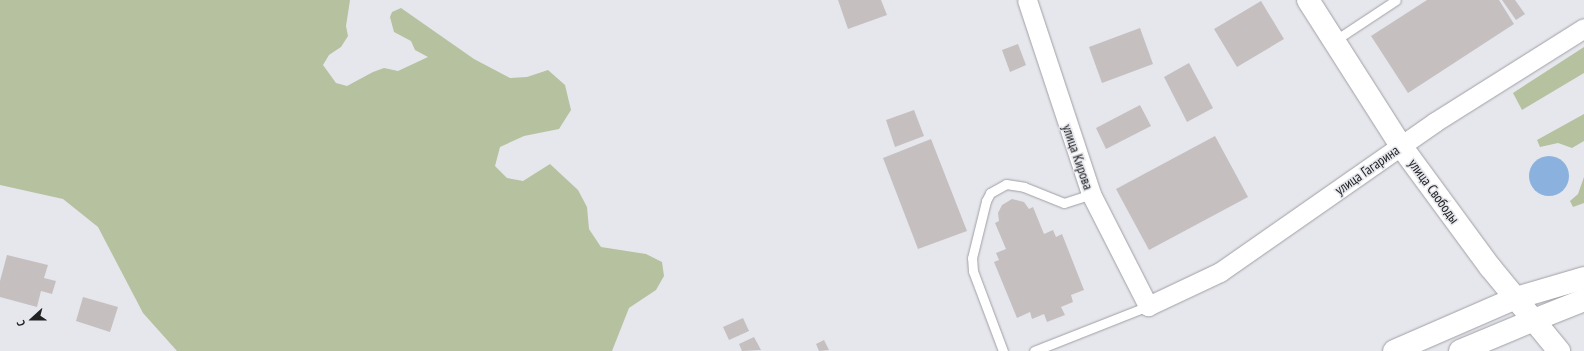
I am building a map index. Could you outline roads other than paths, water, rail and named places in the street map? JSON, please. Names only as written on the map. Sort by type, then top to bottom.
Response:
[{"type":"main road","name":"улица Свободы","points":[[1308,0],[1401,146],[1465,234],[1559,351]]},
{"type":"main road","points":[[1394,351],[1516,298],[1584,278]]},
{"type":"main road","points":[[1460,351],[1584,300]]},
{"type":"street","name":"улица Кирова","points":[[1027,0],[1091,194],[1148,306]]},
{"type":"street","name":"улица Гагарина","points":[[1148,306],[1220,272],[1490,86],[1584,28]]},
{"type":"lane","points":[[1334,41],[1396,0]]},
{"type":"lane","points":[[1003,351],[973,271],[972,258],[986,201],[990,193],[1006,184],[1024,187],[1064,203],[1091,194]]},
{"type":"lane","points":[[1034,351],[1148,306]]},
{"type":"water","points":[[1549,156],[1557,158],[1563,162],[1567,168],[1569,176],[1567,184],[1563,190],[1557,194],[1549,196],[1541,194],[1535,190],[1531,184],[1529,176],[1531,168],[1535,162],[1541,158]]}]
